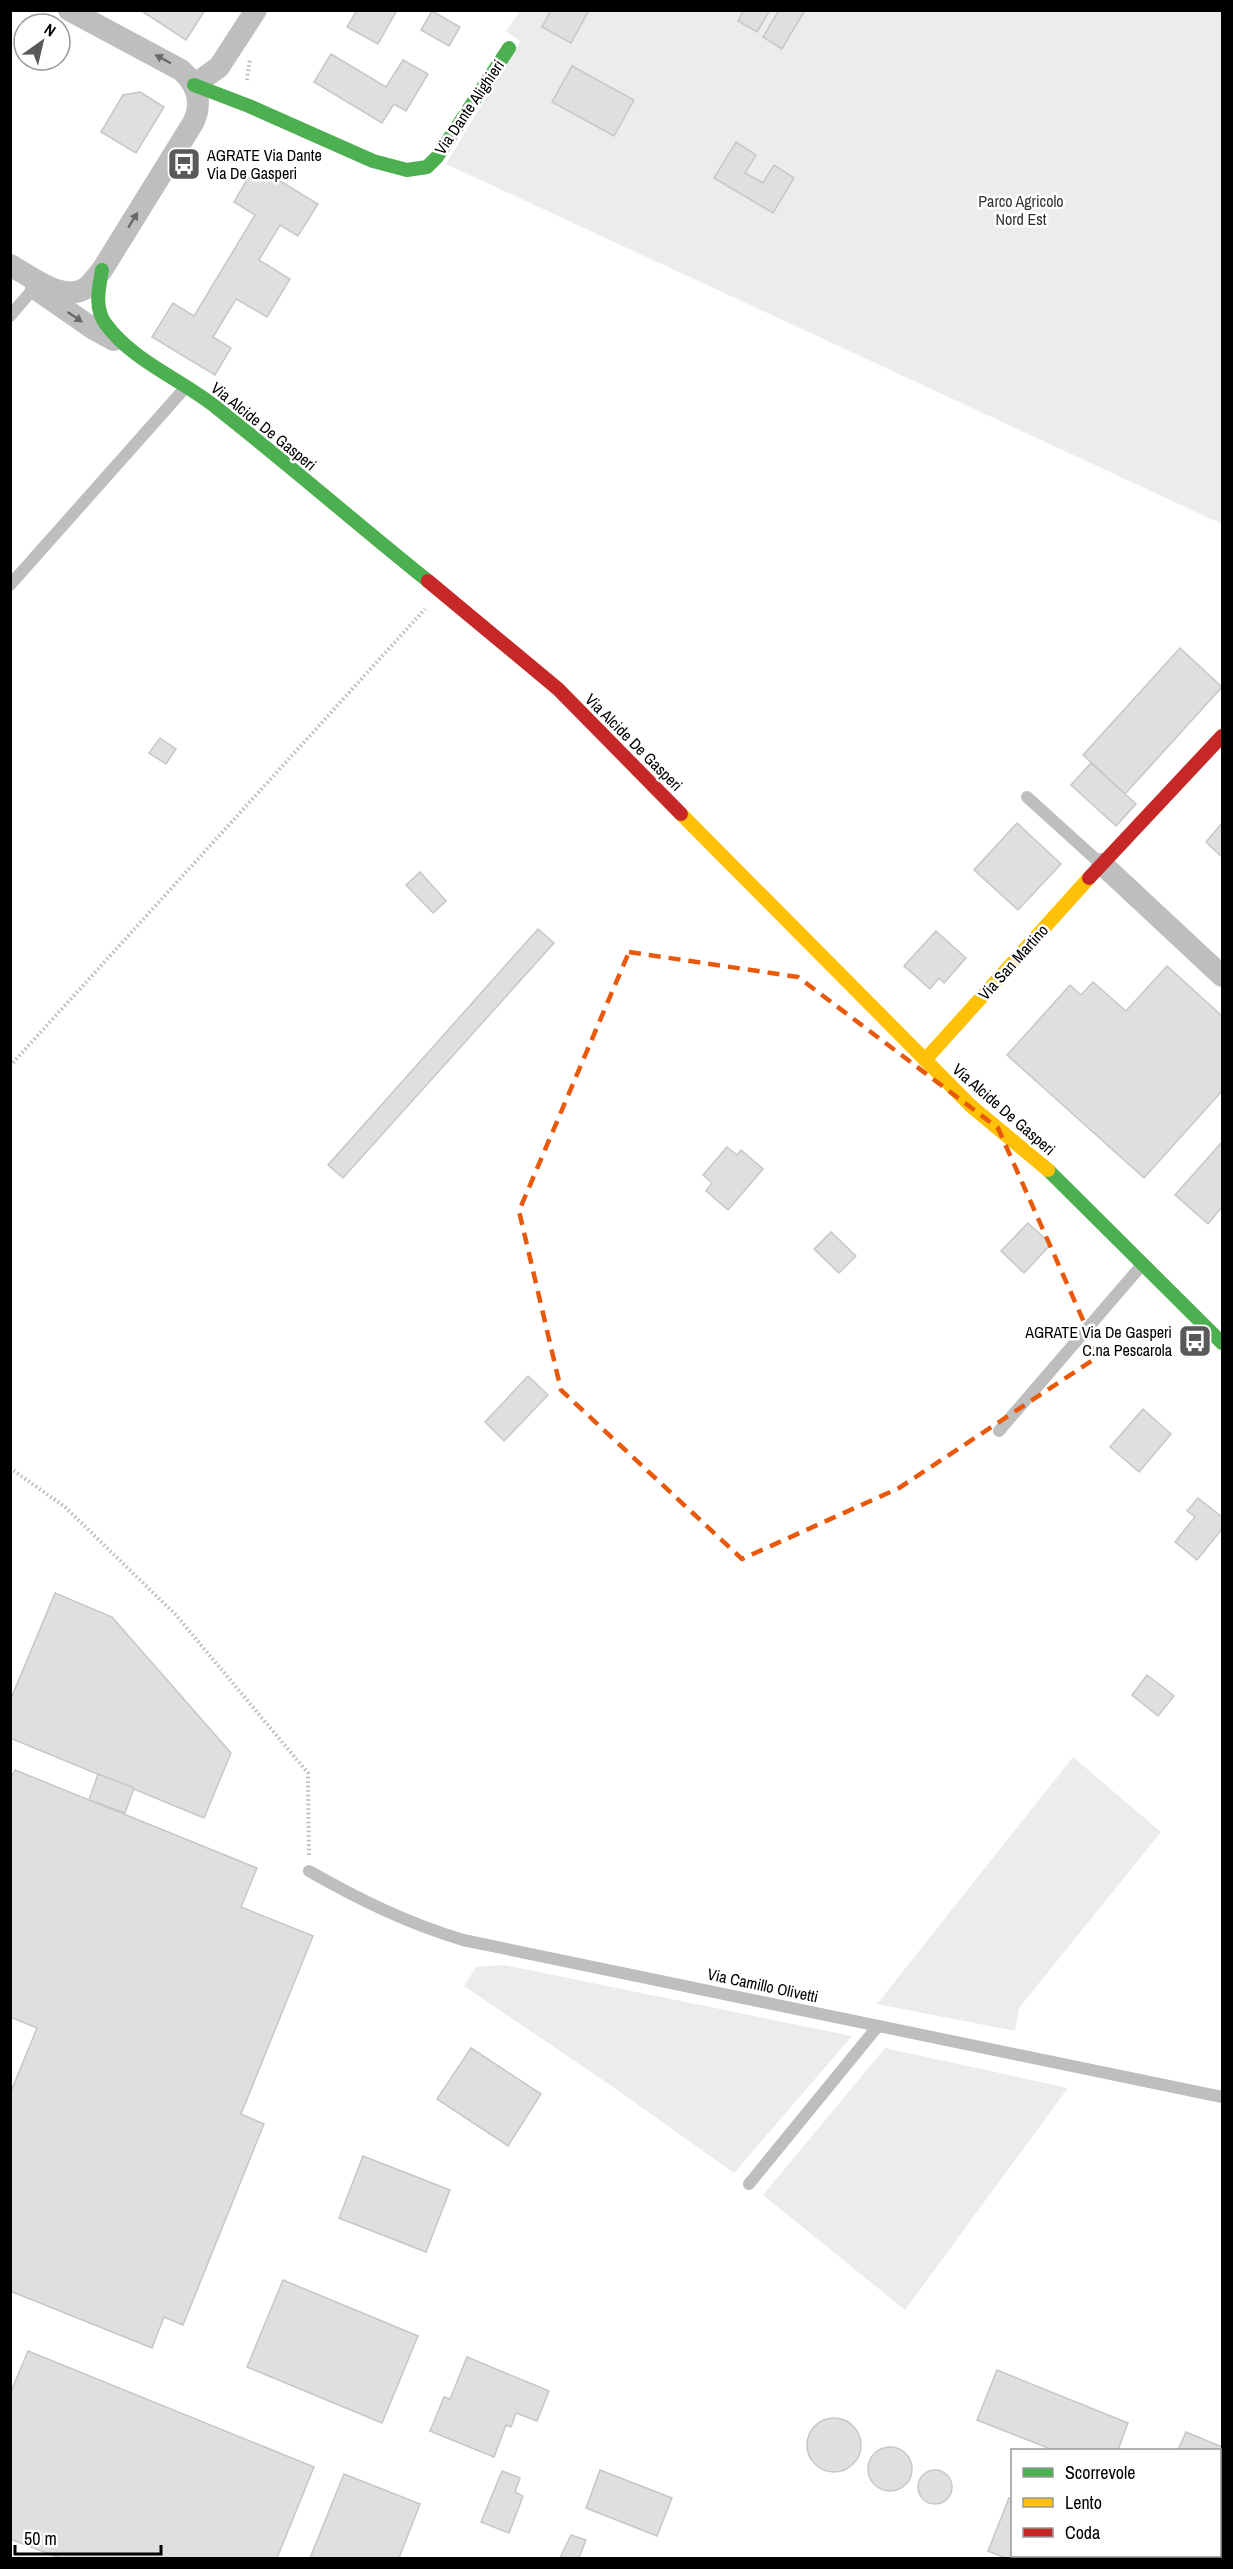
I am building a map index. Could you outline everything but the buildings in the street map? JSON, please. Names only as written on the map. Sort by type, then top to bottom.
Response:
[{"type":"street","name":"Via Dante Alighieri","points":[[69,10],[168,62],[187,75],[194,85],[249,106],[373,162],[407,170],[427,166],[437,157],[509,48]]},
{"type":"street","points":[[10,265],[47,285],[69,292],[86,288],[102,270],[193,123],[198,106],[194,85],[219,67],[256,10]]},
{"type":"street","points":[[10,270],[93,328],[132,350]]},
{"type":"street","name":"Via Alcide De Gasperi","points":[[102,270],[98,296],[101,314],[114,333],[132,350],[215,406],[558,689],[970,1106],[1046,1167],[1222,1343]]},
{"type":"street","name":"Via San Martino","points":[[925,1060],[1102,864],[1222,736]]},
{"type":"street","points":[[1102,864],[1222,976]]},
{"type":"lane","points":[[10,316],[34,288]]},
{"type":"lane","points":[[10,585],[187,386]]},
{"type":"lane","points":[[1027,797],[1102,864]]},
{"type":"lane","points":[[999,1431],[1142,1265]]},
{"type":"lane","name":"Via Camillo Olivetti","points":[[309,1871],[378,1909],[418,1926],[463,1940],[1222,2097]]},
{"type":"lane","points":[[749,2184],[878,2026]]},
{"type":"path","points":[[251,52],[246,78],[251,86]]},
{"type":"path","points":[[10,1066],[429,604]]},
{"type":"path","points":[[10,1468],[65,1507],[175,1614],[308,1773],[309,1871]]},
{"type":"highlighted area","points":[[629,952],[798,977],[998,1128],[1099,1356],[899,1488],[742,1559],[561,1390],[519,1211]]},
{"type":"green space","name":"Parco Agricolo Nord Est","points":[[520,11],[1222,11],[1222,524],[446,164],[520,41],[506,31]]},
{"type":"green space","points":[[1073,1757],[1161,1832],[1019,2008],[1015,2031],[877,2004]]},
{"type":"green space","points":[[504,1965],[852,2036],[734,2173],[613,2087],[464,1986],[476,1967]]},
{"type":"green space","points":[[885,2048],[1068,2088],[905,2310],[763,2195]]},
{"type":"traffic: fast","points":[[194,85],[249,106],[373,161],[407,170],[427,167],[437,157],[509,48]]},
{"type":"traffic: fast","points":[[102,270],[98,297],[99,310],[105,323],[116,336],[143,359],[217,408],[428,581]]},
{"type":"traffic: fast","points":[[1048,1170],[1222,1343]]},
{"type":"traffic: slow","points":[[681,814],[971,1106],[1048,1170]]},
{"type":"traffic: slow","points":[[925,1060],[1089,878]]},
{"type":"traffic: jam","points":[[428,581],[558,689],[681,814]]},
{"type":"traffic: jam","points":[[1089,878],[1222,736]]},
{"type":"place","name":"AGRATE Via Dante Via De Gasperi","points":[[184,164]]},
{"type":"place","name":"AGRATE Via De Gasperi C.na Pescarola","points":[[1195,1341]]}]
